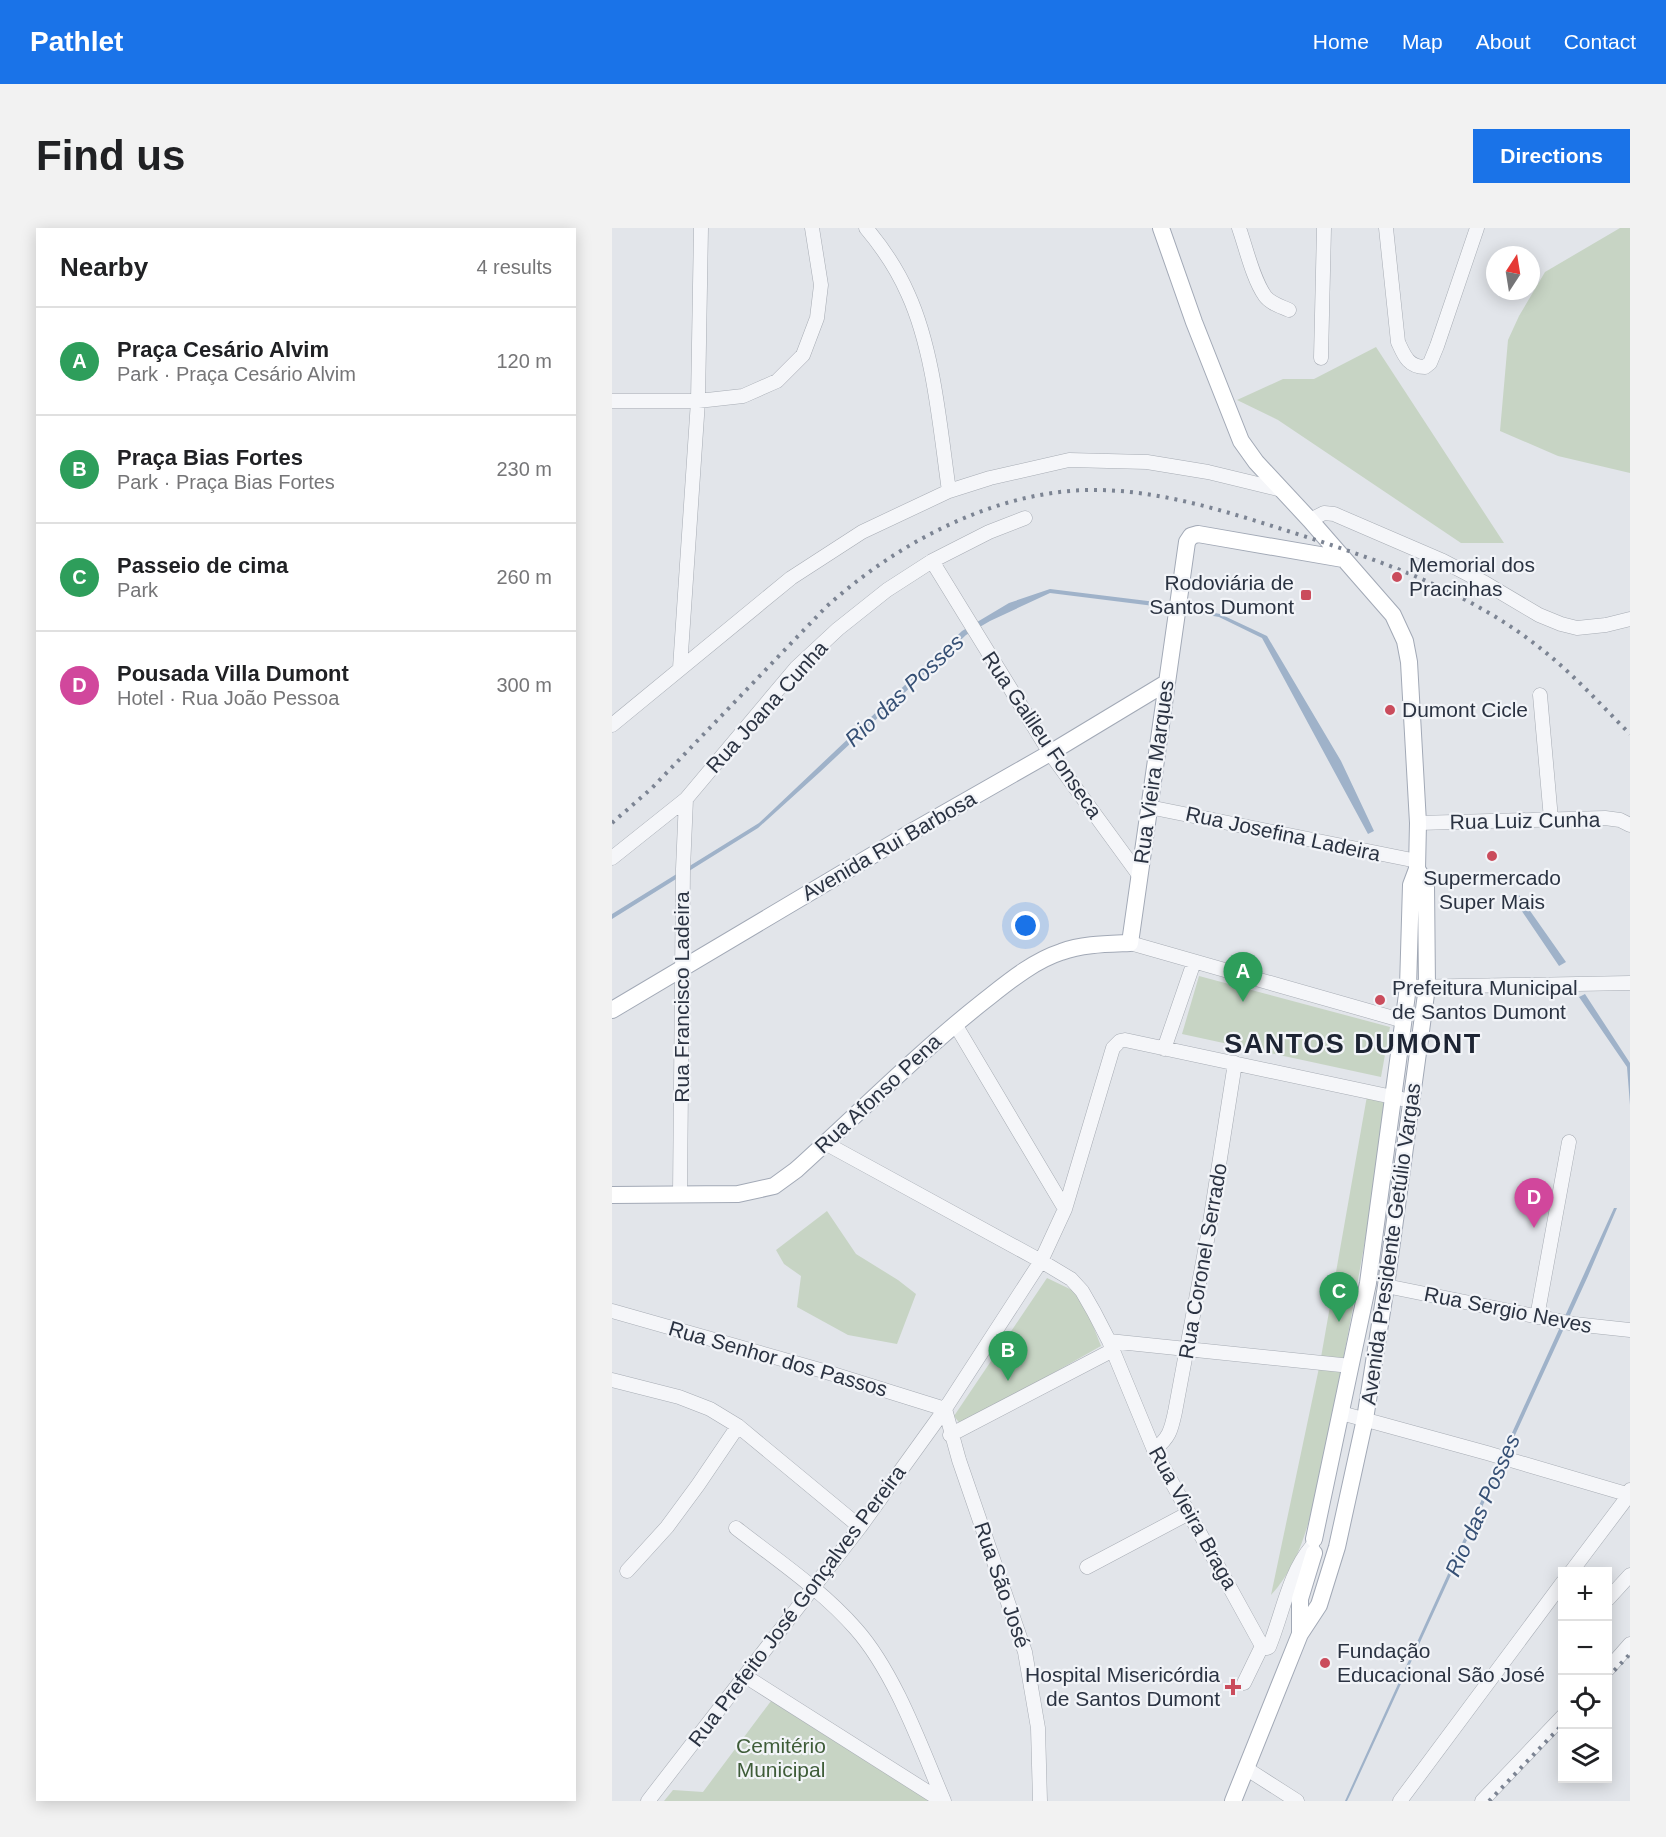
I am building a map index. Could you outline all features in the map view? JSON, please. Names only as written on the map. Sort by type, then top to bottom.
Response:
[{"type":"main road","name":"Avenida Presidente Getúlio Vargas","points":[[1161,228],[1194,322],[1241,441],[1256,462],[1393,615],[1406,641],[1409,662],[1418,823],[1417,865],[1411,885],[1408,987],[1368,1283],[1300,1599],[1300,1634]]},
{"type":"main road","name":"Rua Vieira Marques","points":[[1130,943],[1187,542],[1191,536],[1198,534],[1343,559]]},
{"type":"main road","name":"Avenida Rui Barbosa","points":[[612,1010],[915,830],[1050,753],[1166,682]]},
{"type":"main road","name":"Avenida Presidente Getúlio Vargas","points":[[1233,1801],[1300,1634],[1319,1605],[1336,1550],[1365,1419],[1386,1286],[1427,987],[1426,884],[1417,865]]},
{"type":"main road","name":"Rua Afonso Pena","points":[[612,1196],[738,1194],[774,1186],[796,1170],[955,1024],[1005,984],[1061,951],[1094,945],[1130,943]]},
{"type":"main road","points":[[1404,1021],[1412,1029],[1412,1101]]},
{"type":"main road","points":[[1378,1211],[1378,1268],[1386,1286]]},
{"type":"main road","points":[[1313,1546],[1321,1534],[1329,1534],[1335,1539],[1336,1550]]},
{"type":"street","points":[[680,668],[698,401],[701,228]]},
{"type":"street","points":[[612,401],[698,401],[743,396],[777,381],[803,355],[817,318],[821,285],[812,228]]},
{"type":"street","points":[[866,228],[877,241],[908,293],[920,327],[930,367],[949,491]]},
{"type":"street","points":[[1239,228],[1258,284],[1265,296],[1274,304],[1289,310]]},
{"type":"street","points":[[1321,358],[1324,228]]},
{"type":"street","points":[[1386,228],[1398,342],[1406,359],[1417,367],[1425,368],[1430,363],[1437,346],[1477,228]]},
{"type":"street","points":[[612,725],[809,566],[862,532],[949,491],[1030,468],[1069,460],[1147,462],[1208,472],[1282,490]]},
{"type":"street","points":[[1310,520],[1324,513],[1334,514],[1443,561],[1539,615],[1561,624],[1577,628],[1606,625],[1630,619]]},
{"type":"street","name":"Rua Joana Cunha","points":[[612,858],[686,799],[796,668],[838,629],[879,596],[932,561],[989,532],[1025,518]]},
{"type":"street","name":"Rua Galileu Fonseca","points":[[932,561],[1050,753],[1139,875]]},
{"type":"street","points":[[1540,695],[1551,819]]},
{"type":"street","name":"Rua Francisco Ladeira","points":[[680,1195],[683,874],[686,799]]},
{"type":"street","name":"Rua Josefina Ladeira","points":[[1149,807],[1417,865]]},
{"type":"street","name":"Rua Luiz Cunha","points":[[1418,823],[1605,818],[1620,820],[1630,825]]},
{"type":"street","points":[[1130,943],[1404,1021]]},
{"type":"street","points":[[1194,962],[1164,1049],[1412,1101]]},
{"type":"street","points":[[1408,987],[1630,983]]},
{"type":"street","points":[[955,1024],[1065,1209]]},
{"type":"street","name":"Rua Prefeito José Gonçalves Pereira","points":[[648,1801],[860,1527],[945,1409],[1041,1261],[1065,1209],[1113,1048],[1120,1041],[1125,1040],[1164,1049]]},
{"type":"street","name":"Rua Coronel Serrado","points":[[1154,1450],[1166,1440],[1171,1432],[1188,1349],[1235,1063]]},
{"type":"street","points":[[1536,1317],[1569,1142]]},
{"type":"street","name":"Rua Vieira Braga","points":[[825,1143],[1041,1261],[1071,1279],[1082,1291],[1111,1346],[1154,1450],[1262,1646]]},
{"type":"street","name":"Rua Sergio Neves","points":[[1386,1286],[1561,1322],[1630,1330]]},
{"type":"street","name":"Rua Senhor dos Passos","points":[[612,1311],[820,1370],[945,1409]]},
{"type":"street","points":[[950,1435],[1111,1346],[1188,1349],[1351,1366]]},
{"type":"street","points":[[612,1380],[679,1397],[710,1409],[738,1426],[860,1527]]},
{"type":"street","name":"Rua São José","points":[[945,1409],[950,1435],[1025,1652],[1038,1728],[1040,1801]]},
{"type":"street","points":[[1341,1413],[1630,1495]]},
{"type":"street","points":[[627,1571],[667,1527],[738,1426]]},
{"type":"street","points":[[1575,1567],[1630,1495],[1630,1490]]},
{"type":"street","points":[[1087,1567],[1189,1513]]},
{"type":"street","points":[[736,1528],[812,1587],[856,1629],[880,1661],[914,1729],[943,1801]]},
{"type":"street","points":[[1244,1683],[1262,1646],[1269,1647],[1300,1560],[1313,1546]]},
{"type":"street","points":[[1612,1595],[1630,1575]]},
{"type":"street","points":[[1400,1801],[1558,1590]]},
{"type":"street","points":[[1612,1664],[1630,1644]]},
{"type":"street","points":[[745,1676],[943,1801]]},
{"type":"street","points":[[1482,1801],[1558,1721]]},
{"type":"street","points":[[1247,1769],[1297,1801]]},
{"type":"green space","points":[[1620,228],[1630,228],[1630,473],[1558,456],[1500,431],[1508,340],[1528,300],[1540,300],[1540,280],[1545,272]]},
{"type":"green space","points":[[1376,347],[1504,543],[1461,543],[1278,420],[1237,400],[1283,379],[1314,379]]},
{"type":"green space","points":[[1199,976],[1390,1027],[1381,1077],[1182,1034]]},
{"type":"green space","points":[[1367,1096],[1389,1102],[1345,1348],[1304,1538],[1284,1578],[1271,1595],[1320,1363]]},
{"type":"green space","points":[[827,1211],[856,1254],[916,1294],[897,1344],[848,1335],[797,1307],[801,1276],[784,1264],[776,1250]]},
{"type":"green space","points":[[1047,1278],[1072,1290],[1082,1298],[1101,1346],[961,1425],[954,1416]]},
{"type":"green space","name":"Cemitério Municipal","points":[[771,1701],[929,1801],[664,1801],[673,1790],[703,1792]]},
{"type":"water","name":"Rio das Posses","points":[[1050,589],[1164,603],[1220,614],[1267,636],[1341,761],[1374,831],[1368,834],[1262,638],[1219,617],[1162,607],[1050,593],[966,635],[758,828],[612,919],[612,914],[759,823],[962,631],[1009,603]]},
{"type":"water","points":[[1519,895],[1566,962],[1559,966],[1513,898]]},
{"type":"water","points":[[1585,994],[1630,1063],[1630,1105],[1627,1067],[1579,997]]},
{"type":"water","name":"Rio das Posses","points":[[1614,1208],[1617,1208],[1588,1276],[1350,1795],[1345,1801]]},
{"type":"railway","points":[[612,823],[652,788],[826,607],[854,583],[885,561],[952,523],[1024,498],[1062,492],[1123,491],[1171,498],[1322,542],[1423,580],[1486,611],[1516,630],[1567,671],[1630,734]]},
{"type":"railway","points":[[1610,1675],[1630,1654]]},
{"type":"railway","points":[[1489,1801],[1558,1729]]},
{"type":"place","name":"Memorial dos Pracinhas","points":[[1397,577]]},
{"type":"place","name":"Rodoviária de Santos Dumont","points":[[1306,595]]},
{"type":"place","name":"Dumont Cicle","points":[[1390,710]]},
{"type":"place","name":"Supermercado Super Mais","points":[[1492,856]]},
{"type":"place","name":"Prefeitura Municipal de Santos Dumont","points":[[1380,1000]]},
{"type":"place","name":"Praça Cesário Alvim","points":[[1243,1002]]},
{"type":"place","name":"Pousada Villa Dumont","points":[[1534,1228]]},
{"type":"place","name":"Passeio de cima","points":[[1339,1322]]},
{"type":"place","name":"Praça Bias Fortes","points":[[1008,1381]]},
{"type":"place","name":"Fundação Educacional São José","points":[[1325,1663]]},
{"type":"place","name":"Hospital Misericórdia de Santos Dumont","points":[[1233,1687]]},
{"type":"district","name":"SANTOS DUMONT","points":[[1353,1044]]}]
